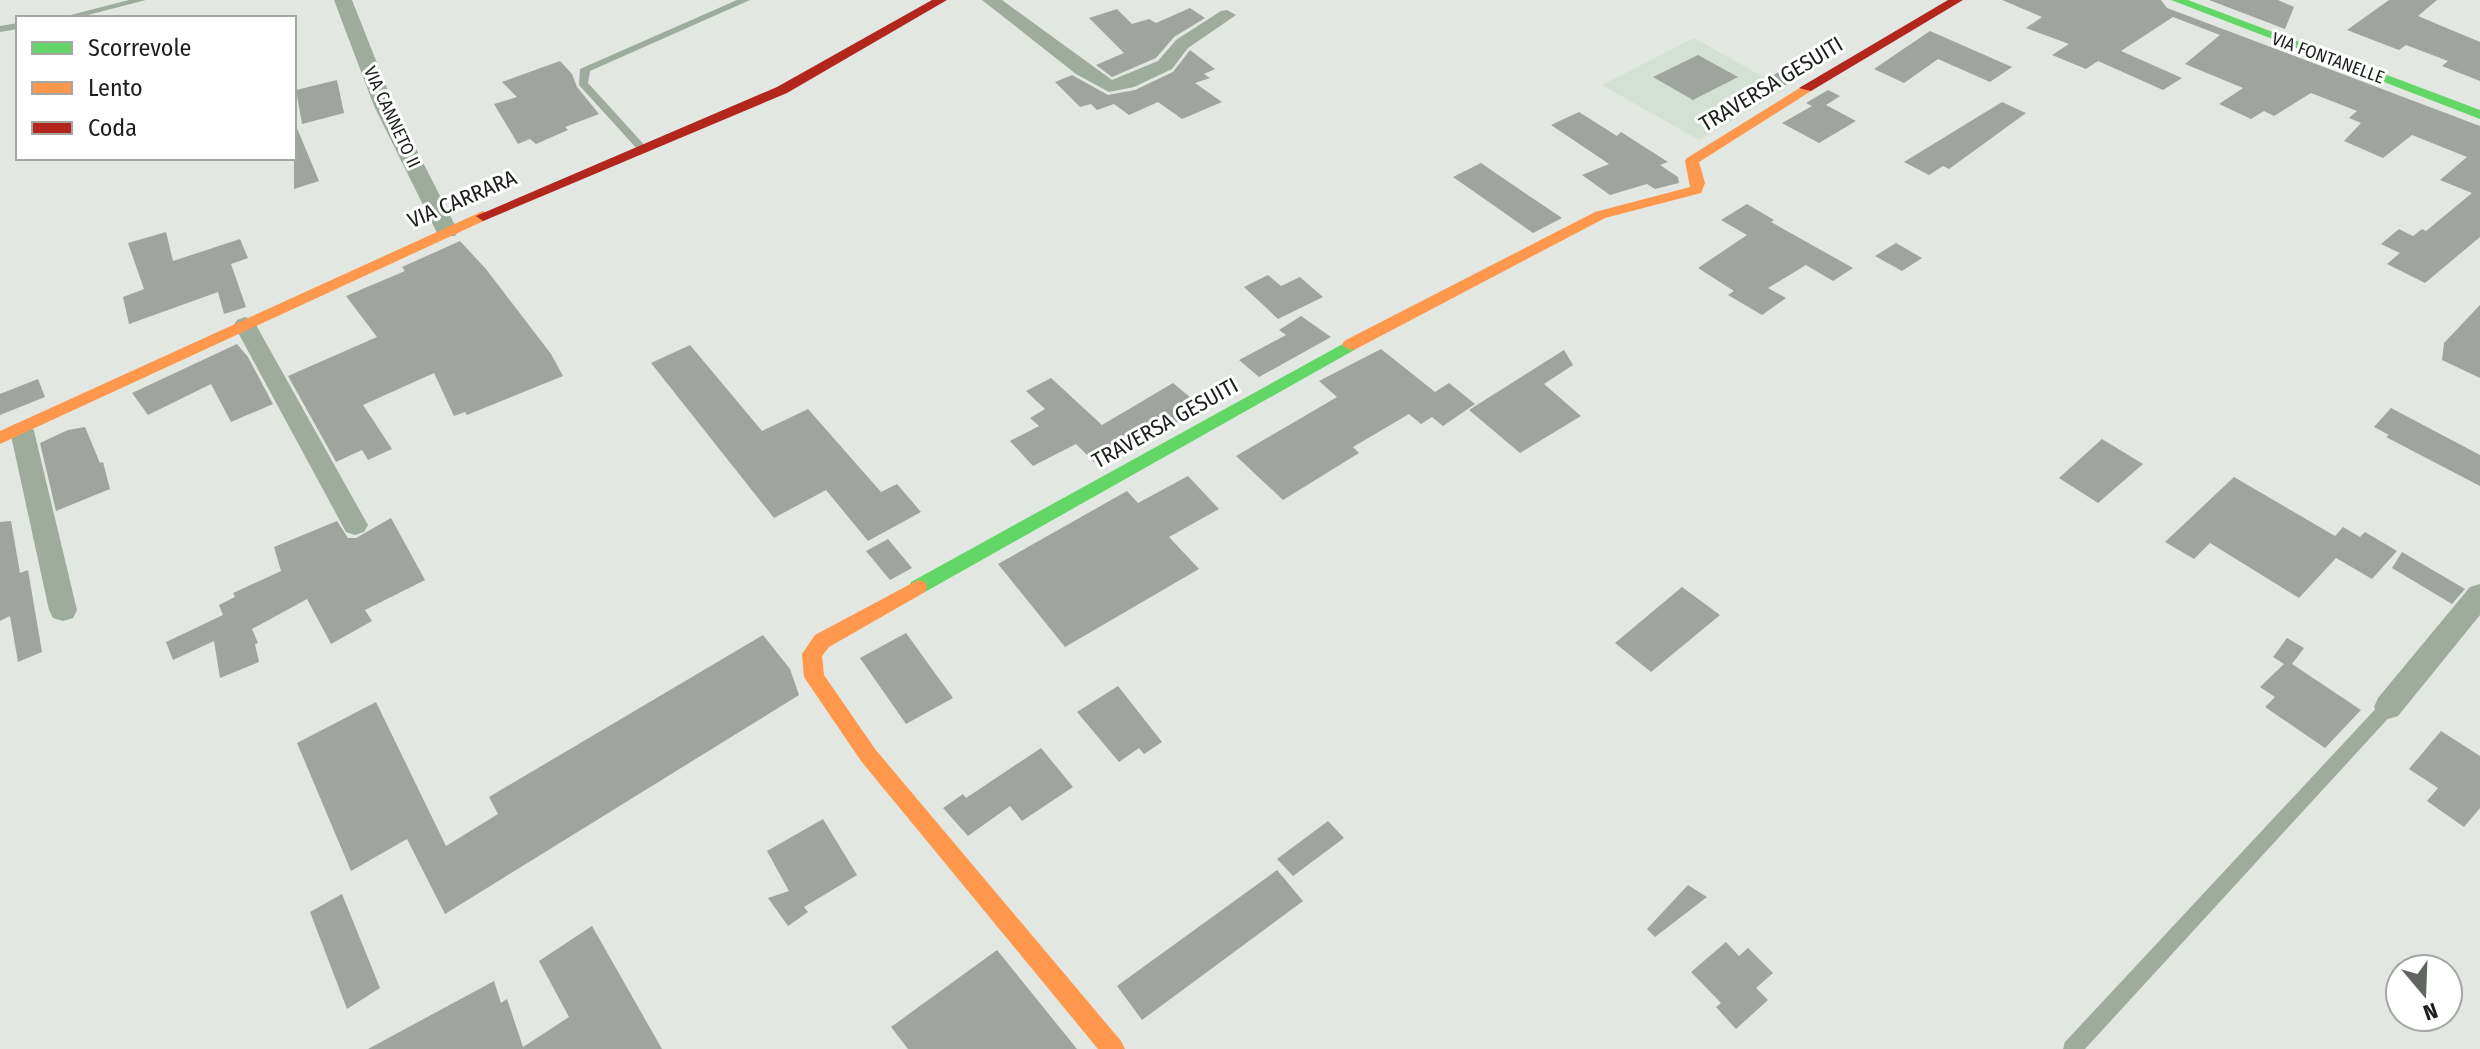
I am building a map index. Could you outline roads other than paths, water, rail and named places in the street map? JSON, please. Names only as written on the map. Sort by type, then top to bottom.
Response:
[{"type":"street","name":"VIA CANNETO II","points":[[343,0],[384,106],[447,231]]},
{"type":"street","name":"VIA CARRARA","points":[[11,434],[447,231],[805,78],[941,0]]},
{"type":"street","points":[[991,0],[1109,86],[1127,83],[1165,65],[1182,44],[1227,15]]},
{"type":"street","name":"TRAVERSA GESUITI","points":[[1113,1049],[868,755],[814,677],[812,654],[822,641],[1419,308],[1600,215],[1618,208],[1677,199],[1696,190],[1698,183],[1692,161],[1762,114],[1957,0]]},
{"type":"street","name":"VIA FONTANELLE","points":[[2177,0],[2480,115]]},
{"type":"street","points":[[245,325],[355,525]]},
{"type":"street","points":[[11,434],[63,610]]},
{"type":"street","points":[[2388,707],[2480,595]]},
{"type":"lane","points":[[73,16],[141,0]]},
{"type":"lane","points":[[643,149],[583,83],[585,69],[745,0]]},
{"type":"lane","points":[[2072,1049],[2388,707]]}]
